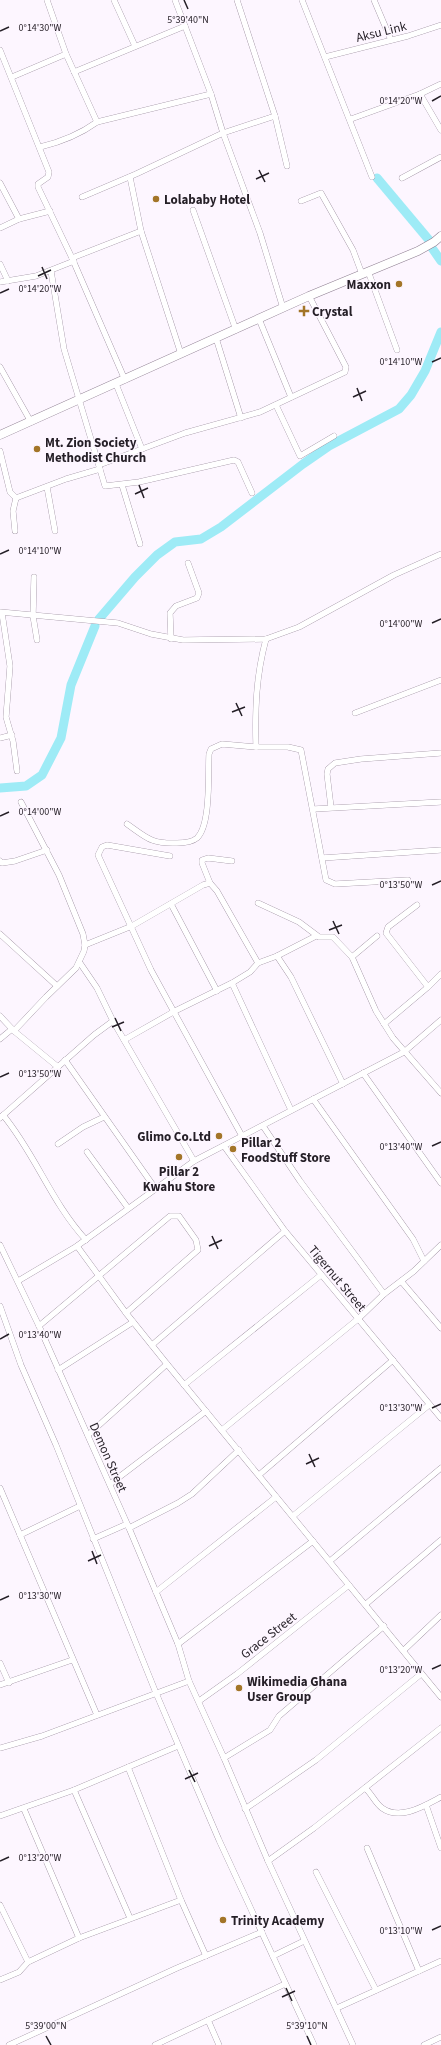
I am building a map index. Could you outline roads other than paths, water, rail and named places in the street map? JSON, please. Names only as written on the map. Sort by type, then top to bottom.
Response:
[{"type":"main road","points":[[0,435],[310,296],[427,247],[441,236]]},
{"type":"street","points":[[48,0],[66,54],[97,122]]},
{"type":"street","points":[[114,0],[135,46]]},
{"type":"street","points":[[175,0],[211,94],[223,133],[260,233],[283,308]]},
{"type":"street","points":[[237,0],[256,54],[275,116],[287,166]]},
{"type":"street","points":[[302,0],[351,119],[372,177]]},
{"type":"street","points":[[374,0],[391,40]]},
{"type":"street","name":"Aksu Link","points":[[325,57],[408,36],[441,25]]},
{"type":"street","points":[[74,72],[185,26]]},
{"type":"street","points":[[0,50],[50,175],[38,185],[73,260],[124,380]]},
{"type":"street","points":[[12,77],[66,54]]},
{"type":"street","points":[[351,119],[420,94],[441,84]]},
{"type":"street","points":[[40,147],[59,142],[85,131],[97,122],[211,94]]},
{"type":"street","points":[[420,94],[441,130]]},
{"type":"street","points":[[82,197],[130,177],[223,133],[275,116]]},
{"type":"street","points":[[402,178],[441,157]]},
{"type":"street","points":[[130,177],[141,231],[181,354]]},
{"type":"street","points":[[0,183],[19,219]]},
{"type":"street","points":[[301,200],[321,193],[365,273],[397,350]]},
{"type":"street","points":[[193,210],[236,330]]},
{"type":"street","points":[[0,228],[19,219],[50,211]]},
{"type":"street","points":[[0,282],[36,276],[51,271],[141,231]]},
{"type":"street","points":[[0,264],[8,281]]},
{"type":"street","points":[[51,271],[64,349],[78,400],[105,486],[122,485],[234,460],[238,462],[252,493]]},
{"type":"street","points":[[16,498],[185,433],[241,418],[276,406],[346,370],[310,296]]},
{"type":"street","points":[[259,319],[291,397]]},
{"type":"street","points":[[216,338],[241,418]]},
{"type":"street","points":[[0,367],[31,422]]},
{"type":"street","points":[[116,384],[142,449]]},
{"type":"street","points":[[276,406],[300,456],[334,436]]},
{"type":"street","points":[[0,451],[10,492],[16,498]]},
{"type":"street","points":[[122,485],[140,544]]},
{"type":"street","points":[[47,487],[55,530]]},
{"type":"street","points":[[15,531],[13,511],[16,498]]},
{"type":"street","points":[[17,771],[12,735],[6,717],[10,666],[2,633],[1,612],[118,623],[171,639],[266,639],[299,627],[394,575],[441,554]]},
{"type":"street","points":[[171,639],[170,613],[176,606],[197,598],[199,593],[188,563]]},
{"type":"street","points":[[34,577],[33,616],[37,640]]},
{"type":"street","points":[[256,747],[255,702],[261,657],[266,639]]},
{"type":"street","points":[[355,714],[441,680]]},
{"type":"street","points":[[0,738],[12,735]]},
{"type":"street","points":[[127,824],[151,842],[184,843],[195,839],[202,830],[205,819],[209,754],[211,749],[222,744],[256,747],[288,747],[301,750],[314,810],[326,880],[335,884],[408,880]]},
{"type":"street","points":[[330,807],[327,774],[328,769],[335,763],[361,759],[441,753]]},
{"type":"street","points":[[0,1039],[13,1030],[80,963],[85,945],[83,934],[62,882],[22,802]]},
{"type":"street","points":[[314,810],[330,807],[441,802]]},
{"type":"street","points":[[170,856],[107,845],[99,851],[98,855],[151,970],[175,1011],[242,1136]]},
{"type":"street","points":[[0,861],[2,863],[15,861],[47,850]]},
{"type":"street","points":[[322,858],[441,850]]},
{"type":"street","points":[[232,861],[208,858],[202,860],[210,883],[217,891],[258,963]]},
{"type":"street","points":[[85,945],[132,926],[202,885],[210,883]]},
{"type":"street","points":[[258,903],[299,922],[316,936],[322,938],[333,937],[352,957],[364,988],[384,1024],[404,1052],[441,1093]]},
{"type":"street","points":[[171,904],[217,991]]},
{"type":"street","points":[[417,905],[388,927],[386,933],[428,987]]},
{"type":"street","points":[[0,934],[57,986]]},
{"type":"street","points":[[124,1040],[175,1011],[232,983],[250,972],[258,963],[277,956],[316,936]]},
{"type":"street","points":[[352,957],[377,936]]},
{"type":"street","points":[[277,956],[291,977],[343,1084]]},
{"type":"street","points":[[80,963],[97,988],[113,1021],[194,1161]]},
{"type":"street","points":[[384,1024],[428,987],[441,974]]},
{"type":"street","points":[[232,983],[291,1110]]},
{"type":"street","points":[[0,1016],[13,1030],[58,1067]]},
{"type":"street","points":[[18,1281],[86,1240],[155,1188],[194,1161],[404,1052],[441,1020]]},
{"type":"street","points":[[86,1240],[62,1210],[23,1140],[2,1116],[65,1060],[113,1021]]},
{"type":"street","points":[[65,1060],[155,1188]]},
{"type":"street","points":[[363,1073],[441,1183]]},
{"type":"street","points":[[313,1099],[413,1239],[424,1261]]},
{"type":"street","points":[[58,1144],[78,1130],[104,1117]]},
{"type":"street","points":[[263,1126],[300,1182],[384,1294]]},
{"type":"street","name":"Tigernut Street","points":[[224,1146],[285,1231],[441,1418]]},
{"type":"street","points":[[87,1152],[128,1208]]},
{"type":"street","points":[[39,1326],[54,1315],[170,1216],[179,1216],[196,1240],[198,1250],[126,1313]]},
{"type":"street","points":[[152,1345],[285,1231]]},
{"type":"street","name":"Demon Street","points":[[0,1245],[39,1326],[110,1484],[178,1644],[189,1681],[304,1941],[337,2008],[353,2045]]},
{"type":"street","points":[[222,1430],[358,1319],[384,1294],[401,1281],[441,1245]]},
{"type":"street","points":[[77,1246],[126,1313],[184,1385],[404,1650],[421,1674],[440,1694]]},
{"type":"street","points":[[184,1385],[321,1275]]},
{"type":"street","points":[[401,1281],[441,1328]]},
{"type":"street","points":[[0,1306],[21,1365],[56,1445],[178,1746],[314,2045]]},
{"type":"street","points":[[58,1370],[133,1322]]},
{"type":"street","points":[[259,1475],[393,1360]]},
{"type":"street","points":[[88,1435],[167,1364]]},
{"type":"street","points":[[292,1516],[430,1405]]},
{"type":"street","points":[[110,1484],[206,1411]]},
{"type":"street","points":[[93,1539],[128,1526],[178,1503],[192,1494],[239,1450]]},
{"type":"street","points":[[330,1561],[441,1468]]},
{"type":"street","points":[[0,1488],[2,1500],[20,1535],[72,1660],[97,1715]]},
{"type":"street","points":[[156,1592],[276,1497]]},
{"type":"street","points":[[20,1535],[80,1506]]},
{"type":"street","points":[[366,1604],[441,1540]]},
{"type":"street","points":[[178,1644],[313,1541]]},
{"type":"street","name":"Grace Street","points":[[199,1701],[237,1674],[350,1585]]},
{"type":"street","points":[[404,1650],[441,1615]]},
{"type":"street","points":[[224,1758],[270,1730],[279,1716],[384,1626]]},
{"type":"street","points":[[0,1685],[72,1660]]},
{"type":"street","points":[[0,1663],[8,1683]]},
{"type":"street","points":[[245,1810],[316,1760],[421,1674]]},
{"type":"street","points":[[0,1748],[42,1736],[189,1681]]},
{"type":"street","points":[[268,1860],[314,1828],[441,1728]]},
{"type":"street","points":[[0,1816],[24,1809],[74,1790],[178,1746]]},
{"type":"street","points":[[128,1767],[181,1900],[206,1956]]},
{"type":"street","points":[[366,1788],[382,1808],[395,1814],[408,1812],[441,1797]]},
{"type":"street","points":[[74,1790],[130,1918]]},
{"type":"street","points":[[426,1805],[441,1848]]},
{"type":"street","points":[[24,1809],[79,1938]]},
{"type":"street","points":[[366,1848],[419,1971]]},
{"type":"street","points":[[316,1872],[376,1990]]},
{"type":"street","points":[[0,1980],[19,1972],[28,1962],[79,1938],[181,1900]]},
{"type":"street","points":[[0,1905],[28,1962]]},
{"type":"street","points":[[10,2045],[262,1932]]},
{"type":"street","points":[[273,1956],[304,1941]]},
{"type":"street","points":[[337,2008],[441,1961]]},
{"type":"street","points":[[156,2045],[285,1984]]},
{"type":"street","points":[[208,2020],[219,2045]]},
{"type":"street","points":[[424,2045],[441,2037]]},
{"type":"waterway","points":[[377,178],[429,240]]},
{"type":"waterway","points":[[432,248],[441,261]]},
{"type":"waterway","points":[[99,619],[135,577],[157,555],[175,542],[201,539],[221,527],[329,446],[399,409],[411,395],[425,371],[441,332]]},
{"type":"waterway","points":[[0,788],[26,786],[42,775],[61,738],[71,685],[95,626]]},
{"type":"place","name":"Lolababy Hotel","points":[[156,199]]},
{"type":"place","name":"Maxxon","points":[[399,284]]},
{"type":"place","name":"Crystal","points":[[304,311]]},
{"type":"place","name":"Mt. Zion Society Methodist Church","points":[[37,449]]},
{"type":"place","name":"Glimo Co.Ltd","points":[[219,1136]]},
{"type":"place","name":"Pillar 2 FoodStuff Store","points":[[233,1149]]},
{"type":"place","name":"Pillar 2 Kwahu Store","points":[[179,1157]]},
{"type":"place","name":"Wikimedia Ghana User Group","points":[[239,1688]]},
{"type":"place","name":"Trinity Academy","points":[[223,1920]]}]
